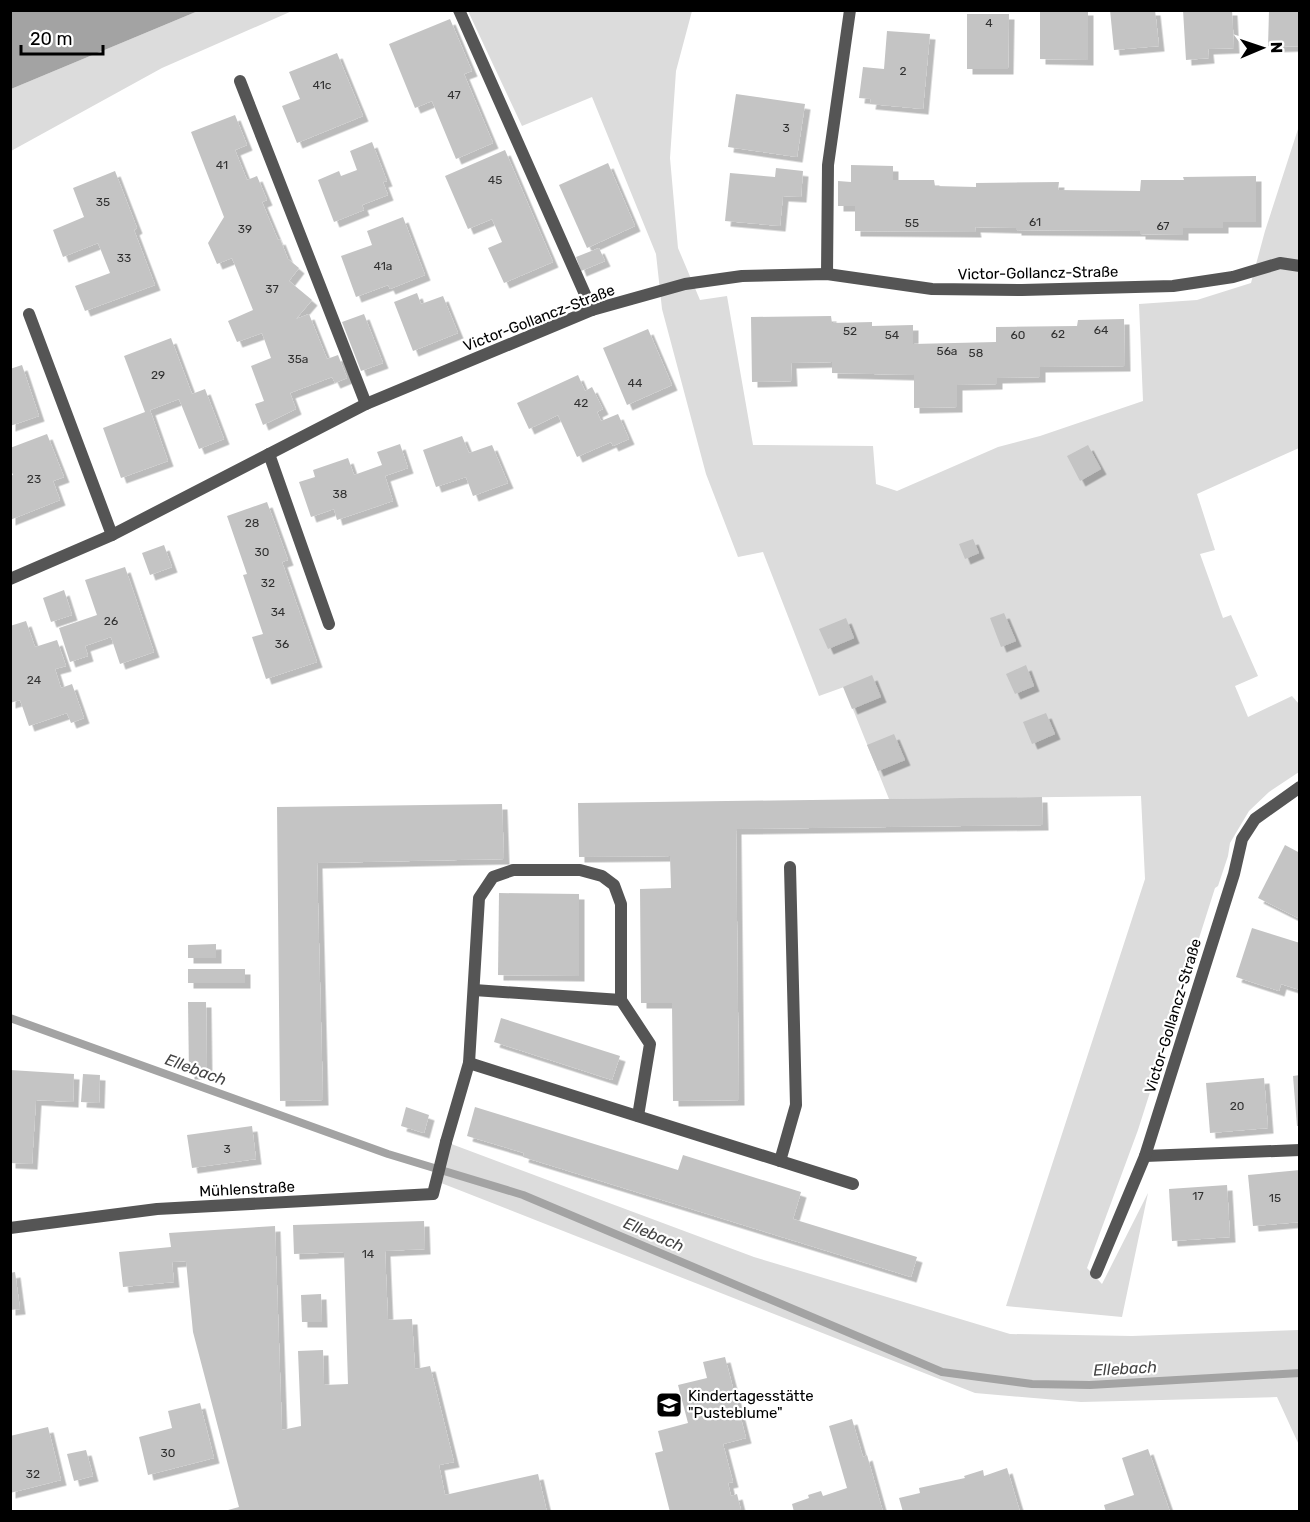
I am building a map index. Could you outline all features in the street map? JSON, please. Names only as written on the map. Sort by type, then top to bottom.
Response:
[{"type":"street","points":[[459,10],[592,310]]},
{"type":"street","points":[[827,274],[828,165],[850,10]]},
{"type":"street","points":[[240,81],[366,404]]},
{"type":"street","name":"Victor-Gollancz-Straße","points":[[10,579],[112,536],[366,404],[592,310],[686,284],[742,276],[827,274],[932,289],[1022,290],[1173,286],[1233,276],[1280,263],[1299,266]]},
{"type":"street","points":[[29,314],[112,536]]},
{"type":"street","points":[[269,454],[329,624]]},
{"type":"street","name":"Victor-Gollancz-Straße","points":[[1096,1273],[1145,1156],[1234,874],[1242,839],[1255,819],[1299,787]]},
{"type":"street","points":[[780,1161],[796,1105],[790,867]]},
{"type":"street","name":"Mühlenstraße","points":[[10,1228],[157,1209],[433,1194],[469,1063],[479,898],[493,878],[513,870],[580,870],[602,876],[614,885],[621,904],[621,999]]},
{"type":"street","points":[[474,990],[621,999],[650,1044],[638,1116]]},
{"type":"street","points":[[469,1063],[853,1184]]},
{"type":"street","points":[[1145,1156],[1299,1150]]},
{"type":"shaded area","points":[[11,10],[198,10],[198,11],[11,89]]},
{"type":"shaded area","points":[[198,11],[292,11],[162,68],[11,151],[11,89]]},
{"type":"shaded area","points":[[468,11],[692,11],[676,71],[670,158],[678,248],[700,300],[727,296],[753,445],[873,446],[876,484],[897,491],[998,447],[1040,436],[1143,401],[1139,304],[1197,300],[1251,283],[1265,231],[1299,126],[1299,448],[1197,494],[1215,550],[1200,554],[1223,618],[1231,615],[1258,676],[1235,686],[1248,717],[1292,696],[1299,704],[1299,772],[1269,792],[1249,811],[1230,843],[1228,856],[1218,886],[1215,888],[1138,1130],[1087,1268],[1102,1284],[1148,1193],[1122,1317],[1006,1306],[1145,879],[1141,796],[889,799],[844,687],[819,696],[763,552],[738,557],[706,474],[662,309],[656,254],[592,97],[522,126]]},
{"type":"shaded area","points":[[446,1142],[754,1257],[1010,1334],[1132,1336],[1299,1330],[1299,1445],[1277,1397],[1081,1402],[975,1393],[436,1181]]},
{"type":"building","points":[[1040,10],[1088,10],[1088,60],[1040,59]]},
{"type":"building","points":[[1110,10],[1155,10],[1159,46],[1114,50]]},
{"type":"building","points":[[1183,10],[1232,10],[1234,48],[1208,49],[1209,58],[1186,60]]},
{"type":"building","points":[[1269,10],[1300,10],[1300,46],[1268,47]]},
{"type":"building","points":[[967,14],[1009,14],[1008,69],[967,69]]},
{"type":"building","points":[[450,19],[472,71],[464,74],[493,143],[456,159],[432,101],[415,108],[389,44]]},
{"type":"building","points":[[887,31],[930,34],[923,109],[870,104],[871,99],[859,98],[863,67],[884,69]]},
{"type":"building","points":[[337,53],[363,116],[297,143],[282,106],[300,99],[289,72]]},
{"type":"building","points":[[736,94],[805,104],[797,157],[728,147]]},
{"type":"building","points":[[235,115],[247,145],[235,150],[247,180],[257,176],[267,200],[262,202],[278,240],[280,239],[288,259],[299,268],[289,281],[312,300],[296,319],[309,314],[327,359],[338,355],[347,378],[335,383],[332,377],[290,393],[296,409],[263,425],[255,404],[264,401],[251,366],[271,358],[262,333],[237,342],[228,321],[253,310],[232,258],[217,264],[208,243],[224,217],[191,132]]},
{"type":"building","points":[[372,142],[387,181],[383,182],[388,195],[362,205],[364,210],[334,222],[318,180],[339,171],[341,176],[357,170],[350,151]]},
{"type":"building","points":[[505,150],[553,262],[504,283],[488,248],[502,242],[492,219],[468,229],[445,176]]},
{"type":"building","points":[[608,163],[635,226],[587,248],[559,185]]},
{"type":"building","points":[[851,165],[893,166],[893,180],[934,180],[935,186],[976,187],[976,183],[1059,182],[1058,190],[1140,191],[1141,180],[1256,176],[1256,222],[1223,222],[1223,228],[1183,228],[1183,235],[1140,234],[1140,231],[1016,230],[1016,228],[975,227],[976,232],[855,231],[855,206],[838,206],[838,181],[851,182]]},
{"type":"building","points":[[776,168],[803,171],[801,197],[783,196],[780,226],[725,221],[730,173],[775,177]]},
{"type":"building","points":[[115,171],[137,228],[134,230],[155,285],[85,311],[75,286],[110,273],[98,243],[63,257],[53,230],[84,217],[73,188]]},
{"type":"building","points":[[403,217],[425,275],[390,289],[388,285],[356,297],[341,256],[372,245],[367,231]]},
{"type":"building","points":[[599,248],[605,261],[581,271],[576,257]]},
{"type":"building","points":[[417,293],[421,304],[443,296],[458,333],[413,351],[394,302]]},
{"type":"building","points":[[364,314],[383,363],[361,371],[342,322]]},
{"type":"building","points":[[831,316],[832,323],[872,322],[872,326],[913,325],[913,344],[996,342],[996,327],[1077,326],[1078,320],[1124,319],[1125,366],[1040,367],[1040,377],[997,378],[997,384],[957,385],[957,407],[914,408],[914,375],[832,373],[832,362],[791,363],[792,381],[752,382],[751,317]]},
{"type":"building","points":[[648,329],[672,385],[627,405],[603,348]]},
{"type":"building","points":[[171,338],[192,394],[205,389],[224,439],[199,449],[179,399],[150,410],[168,461],[121,478],[103,428],[145,412],[124,356]]},
{"type":"building","points":[[22,365],[39,416],[10,426],[10,369]]},
{"type":"building","points":[[578,375],[585,391],[592,387],[603,409],[597,412],[601,421],[618,414],[629,439],[613,446],[611,442],[577,457],[558,415],[529,429],[517,403]]},
{"type":"building","points":[[47,434],[64,477],[53,481],[60,500],[10,520],[10,476],[13,475],[10,468],[10,448]]},
{"type":"building","points":[[462,436],[469,453],[492,445],[508,483],[473,496],[466,477],[436,487],[423,450]]},
{"type":"building","points":[[400,444],[408,468],[385,476],[393,501],[337,520],[334,509],[311,517],[299,482],[315,477],[313,470],[348,458],[354,475],[382,465],[377,452]]},
{"type":"building","points":[[1088,445],[1101,469],[1080,481],[1067,456]]},
{"type":"building","points":[[267,502],[288,560],[282,562],[317,662],[266,679],[252,637],[263,634],[243,575],[247,574],[227,516]]},
{"type":"building","points":[[973,539],[979,553],[965,559],[959,544]]},
{"type":"building","points":[[164,545],[172,567],[150,575],[142,553]]},
{"type":"building","points":[[125,567],[154,652],[120,664],[111,637],[85,646],[88,656],[70,662],[59,628],[97,615],[85,580]]},
{"type":"building","points":[[64,590],[72,615],[51,622],[43,598]]},
{"type":"building","points":[[1004,613],[1016,641],[1001,647],[990,618]]},
{"type":"building","points":[[846,618],[854,638],[828,649],[819,629]]},
{"type":"building","points":[[26,621],[35,647],[57,640],[66,666],[55,669],[61,688],[72,684],[84,718],[71,723],[67,713],[29,726],[20,700],[10,703],[10,626]]},
{"type":"building","points":[[1026,665],[1034,686],[1015,694],[1006,674]]},
{"type":"building","points":[[872,675],[881,697],[852,709],[843,687]]},
{"type":"building","points":[[1046,713],[1055,734],[1032,744],[1023,722]]},
{"type":"building","points":[[894,734],[905,760],[878,771],[867,745]]},
{"type":"building","points":[[1042,797],[1043,825],[736,829],[739,1100],[673,1101],[672,1003],[641,1003],[640,889],[671,888],[670,856],[579,857],[578,803]]},
{"type":"building","points":[[502,804],[504,859],[317,863],[323,1100],[280,1101],[277,807]]},
{"type":"building","points":[[1285,845],[1300,853],[1300,919],[1258,898]]},
{"type":"building","points":[[499,893],[579,894],[579,976],[498,975]]},
{"type":"building","points":[[1252,928],[1300,943],[1300,990],[1281,984],[1279,991],[1236,977]]},
{"type":"building","points":[[216,944],[216,958],[188,958],[188,945]]},
{"type":"building","points":[[188,969],[245,969],[245,983],[188,983]]},
{"type":"building","points":[[188,1002],[206,1002],[207,1074],[189,1074]]},
{"type":"building","points":[[501,1018],[620,1056],[612,1080],[494,1042]]},
{"type":"building","points":[[10,1070],[74,1074],[73,1102],[36,1100],[32,1164],[10,1163]]},
{"type":"building","points":[[83,1074],[100,1075],[99,1103],[81,1102]]},
{"type":"building","points":[[1300,1075],[1300,1126],[1297,1126],[1293,1076]]},
{"type":"building","points":[[1264,1078],[1268,1128],[1210,1133],[1206,1083]]},
{"type":"building","points":[[406,1107],[429,1115],[424,1133],[401,1126]]},
{"type":"building","points":[[475,1107],[678,1170],[683,1155],[801,1192],[793,1219],[917,1257],[911,1277],[523,1157],[524,1153],[467,1136]]},
{"type":"building","points":[[252,1126],[256,1159],[192,1168],[187,1135]]},
{"type":"building","points":[[1300,1170],[1300,1222],[1253,1226],[1248,1175]]},
{"type":"building","points":[[1227,1185],[1230,1237],[1172,1241],[1169,1189]]},
{"type":"building","points":[[424,1221],[425,1249],[385,1251],[388,1320],[412,1319],[415,1369],[430,1366],[454,1462],[439,1465],[445,1495],[538,1474],[547,1512],[228,1512],[228,1510],[239,1507],[193,1332],[186,1261],[172,1262],[174,1282],[123,1287],[119,1252],[171,1247],[169,1233],[275,1226],[282,1430],[301,1426],[298,1351],[323,1350],[324,1385],[348,1384],[344,1252],[294,1254],[293,1225]]},
{"type":"building","points":[[15,1272],[20,1309],[10,1310],[10,1273]]},
{"type":"building","points":[[321,1294],[322,1322],[302,1322],[301,1295]]},
{"type":"building","points":[[725,1357],[746,1438],[723,1444],[733,1482],[728,1483],[731,1496],[737,1494],[741,1510],[670,1512],[655,1453],[663,1451],[658,1431],[688,1423],[678,1385],[707,1378],[703,1362]]},
{"type":"building","points":[[200,1403],[214,1458],[148,1475],[139,1437],[172,1428],[168,1411]]},
{"type":"building","points":[[852,1419],[863,1457],[867,1455],[883,1512],[794,1512],[792,1504],[809,1498],[808,1495],[821,1491],[823,1496],[847,1488],[829,1426]]},
{"type":"building","points":[[48,1427],[61,1480],[10,1493],[10,1436]]},
{"type":"building","points":[[1148,1449],[1170,1512],[1106,1512],[1104,1505],[1134,1495],[1122,1458]]},
{"type":"building","points":[[86,1450],[93,1476],[74,1481],[67,1454]]},
{"type":"building","points":[[1007,1468],[1020,1512],[903,1512],[899,1498],[920,1493],[919,1488],[965,1478],[964,1476],[983,1470],[984,1476]]},
{"type":"waterway","name":"Ellebach","points":[[10,1018],[388,1154],[523,1195],[942,1372],[1032,1384],[1090,1385],[1300,1373]]},
{"type":"place","name":"Kindertagesstätte \"Pusteblume\"","points":[[669,1405]]}]
